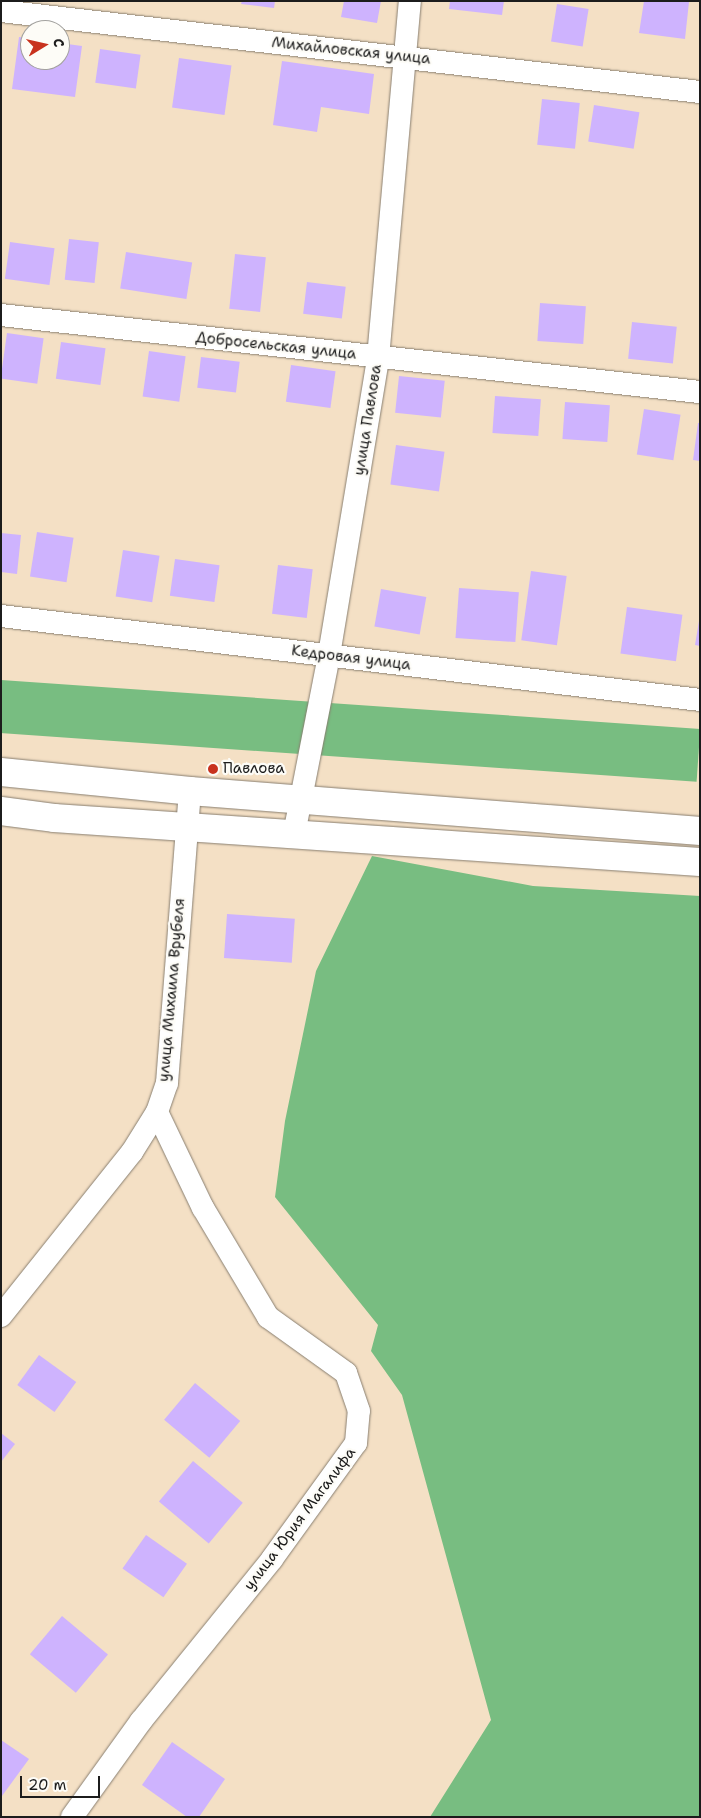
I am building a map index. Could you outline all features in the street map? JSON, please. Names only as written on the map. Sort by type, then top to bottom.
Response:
[{"type":"main road","points":[[1,772],[190,791],[700,831]]},
{"type":"main road","points":[[1,811],[185,827],[700,862]]},
{"type":"street","name":"улица Павлова","points":[[294,834],[329,655],[378,358],[403,57],[410,1]]},
{"type":"street","name":"Михайловская улица","points":[[1,12],[700,92]]},
{"type":"street","name":"Добросельская улица","points":[[1,315],[700,392]]},
{"type":"street","name":"Кедровая улица","points":[[1,616],[700,700]]},
{"type":"street","name":"улица Михаила Врубеля","points":[[1,1316],[132,1152],[157,1112],[167,1083],[185,827],[190,791]]},
{"type":"street","name":"улица Юрия Магалифа","points":[[72,1817],[141,1721],[272,1559],[356,1443],[359,1411],[346,1373],[268,1316],[203,1208],[157,1112]]},
{"type":"green space","points":[[1,680],[700,729],[697,782],[1,733]]},
{"type":"green space","points":[[372,856],[533,886],[700,896],[700,1817],[430,1817],[491,1720],[402,1395],[371,1351],[378,1325],[275,1197],[285,1121],[316,971]]},
{"type":"building","points":[[242,1],[275,1],[274,8],[241,4]]},
{"type":"building","points":[[344,1],[381,1],[377,23],[341,17]]},
{"type":"building","points":[[450,1],[504,1],[502,15],[449,9]]},
{"type":"building","points":[[644,1],[689,2],[685,39],[639,33]]},
{"type":"building","points":[[557,4],[589,9],[583,47],[551,42]]},
{"type":"building","points":[[19,37],[20,70],[70,70],[70,44],[82,46],[75,97],[12,89]]},
{"type":"building","points":[[100,49],[141,55],[136,88],[95,83]]},
{"type":"building","points":[[179,58],[231,65],[225,115],[172,108]]},
{"type":"building","points":[[282,61],[374,74],[369,114],[321,107],[317,132],[273,125]]},
{"type":"building","points":[[542,99],[580,103],[575,149],[537,145]]},
{"type":"building","points":[[594,105],[639,112],[634,149],[588,142]]},
{"type":"building","points":[[69,239],[99,242],[95,283],[65,280]]},
{"type":"building","points":[[10,242],[55,248],[49,285],[5,279]]},
{"type":"building","points":[[126,252],[192,262],[186,299],[120,289]]},
{"type":"building","points":[[235,254],[266,257],[260,312],[229,309]]},
{"type":"building","points":[[307,282],[346,287],[342,319],[303,314]]},
{"type":"building","points":[[540,303],[586,306],[583,344],[537,341]]},
{"type":"building","points":[[632,322],[677,327],[673,364],[628,359]]},
{"type":"building","points":[[7,333],[44,338],[37,384],[1,379]]},
{"type":"building","points":[[61,342],[106,348],[100,385],[56,379]]},
{"type":"building","points":[[149,351],[186,356],[179,402],[143,397]]},
{"type":"building","points":[[201,357],[240,362],[236,393],[197,388]]},
{"type":"building","points":[[291,365],[336,371],[330,408],[286,402]]},
{"type":"building","points":[[399,376],[445,381],[441,418],[395,413]]},
{"type":"building","points":[[495,396],[541,399],[538,436],[492,433]]},
{"type":"building","points":[[565,402],[610,405],[607,442],[562,439]]},
{"type":"building","points":[[644,409],[681,415],[673,460],[637,454]]},
{"type":"building","points":[[698,423],[700,423],[700,461],[693,460]]},
{"type":"building","points":[[396,445],[445,452],[439,491],[390,485]]},
{"type":"building","points":[[37,532],[74,538],[67,582],[30,576]]},
{"type":"building","points":[[1,533],[21,535],[17,574],[1,572]]},
{"type":"building","points":[[123,550],[160,556],[152,602],[116,596]]},
{"type":"building","points":[[175,559],[220,565],[214,602],[170,596]]},
{"type":"building","points":[[278,565],[313,569],[307,618],[272,614]]},
{"type":"building","points":[[531,571],[567,576],[557,645],[521,640]]},
{"type":"building","points":[[459,588],[519,592],[515,642],[456,638]]},
{"type":"building","points":[[381,589],[426,597],[420,634],[374,626]]},
{"type":"building","points":[[627,607],[682,615],[676,661],[620,654]]},
{"type":"building","points":[[700,621],[700,646],[695,645]]},
{"type":"building","points":[[227,914],[295,919],[292,963],[224,958]]},
{"type":"building","points":[[39,1355],[76,1382],[54,1412],[17,1385]]},
{"type":"building","points":[[195,1383],[240,1421],[209,1458],[164,1420]]},
{"type":"building","points":[[1,1433],[15,1444],[1,1462]]},
{"type":"building","points":[[193,1461],[243,1503],[209,1543],[159,1502]]},
{"type":"building","points":[[146,1535],[187,1564],[163,1597],[122,1569]]},
{"type":"building","points":[[62,1616],[108,1655],[76,1693],[30,1654]]},
{"type":"building","points":[[1,1740],[29,1759],[2,1796],[1,1796]]},
{"type":"building","points":[[172,1742],[225,1779],[199,1817],[187,1817],[142,1785]]},
{"type":"place","name":"Павлова","points":[[213,769]]}]
